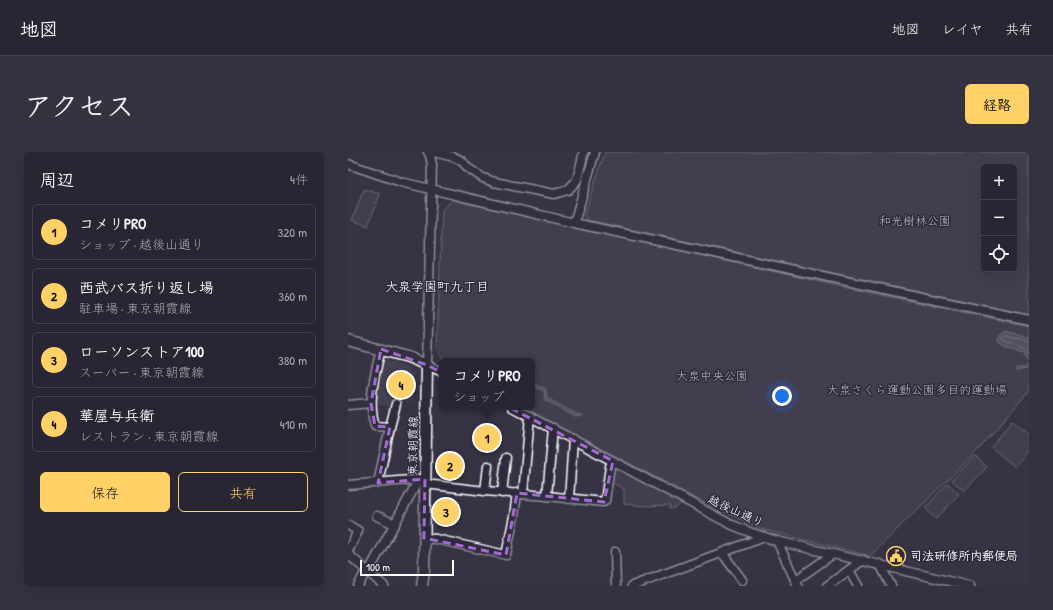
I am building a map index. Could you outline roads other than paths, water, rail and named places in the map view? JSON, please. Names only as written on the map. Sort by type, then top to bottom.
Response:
[{"type":"main road","points":[[348,341],[408,356],[427,365]]},
{"type":"main road","name":"東京朝霞線","points":[[422,586],[424,575],[423,481],[427,365]]},
{"type":"street","points":[[428,152],[431,160],[432,190],[427,365],[439,371]]},
{"type":"street","points":[[434,152],[454,157],[462,161],[474,173],[494,182],[554,194],[568,190],[577,180],[584,152]]},
{"type":"street","points":[[574,223],[595,152]]},
{"type":"street","points":[[348,164],[400,182],[574,223],[1029,320]]},
{"type":"street","points":[[381,349],[375,374],[371,403],[375,426],[390,427]]},
{"type":"street","points":[[348,405],[371,403]]},
{"type":"street","points":[[378,482],[396,404]]},
{"type":"street","name":"越後山通り","points":[[518,410],[730,524],[777,541],[970,586]]},
{"type":"street","points":[[424,538],[436,539],[506,555],[520,494],[530,416]]},
{"type":"street","points":[[547,496],[553,428]]},
{"type":"street","points":[[569,499],[573,439]]},
{"type":"street","points":[[502,493],[506,458]]},
{"type":"street","points":[[348,485],[378,482],[423,481],[502,493],[604,502],[610,466],[613,461]]},
{"type":"street","points":[[485,491],[488,466]]},
{"type":"street","points":[[358,586],[423,481]]},
{"type":"street","points":[[377,516],[395,524]]},
{"type":"street","points":[[348,525],[358,531],[348,552],[384,586]]},
{"type":"street","points":[[632,586],[723,554],[764,537]]},
{"type":"street","points":[[777,541],[797,583],[833,554]]},
{"type":"street","points":[[615,552],[616,586]]},
{"type":"street","points":[[723,554],[742,580]]},
{"type":"street","points":[[827,586],[863,560]]},
{"type":"street","points":[[880,564],[891,586]]},
{"type":"street","points":[[849,570],[858,586]]},
{"type":"street","points":[[652,579],[658,586]]},
{"type":"water","points":[[1006,331],[1029,338],[1029,367],[1026,369],[1016,371],[1016,368],[1025,368],[1028,363],[1024,353],[1007,347],[999,342],[1000,335]]},
{"type":"water","points":[[535,384],[546,389],[547,398],[576,414],[583,415],[575,417],[545,400],[544,391],[535,387]]},
{"type":"place","name":"華屋与兵衛","points":[[401,385]]},
{"type":"place","name":"コメリPRO","points":[[487,438]]},
{"type":"place","name":"西武バス折り返し場","points":[[450,466]]},
{"type":"place","name":"ローソンストア100","points":[[446,512]]},
{"type":"place","name":"司法研修所内郵便局","points":[[896,556]]},
{"type":"district","name":"大泉学園町九丁目","points":[[437,286]]},
{"type":"park label","name":"和光樹林公園","points":[[915,221]]},
{"type":"park label","name":"大泉中央公園","points":[[712,376]]},
{"type":"park label","name":"大泉さくら運動公園多目的運動場","points":[[917,390]]}]
